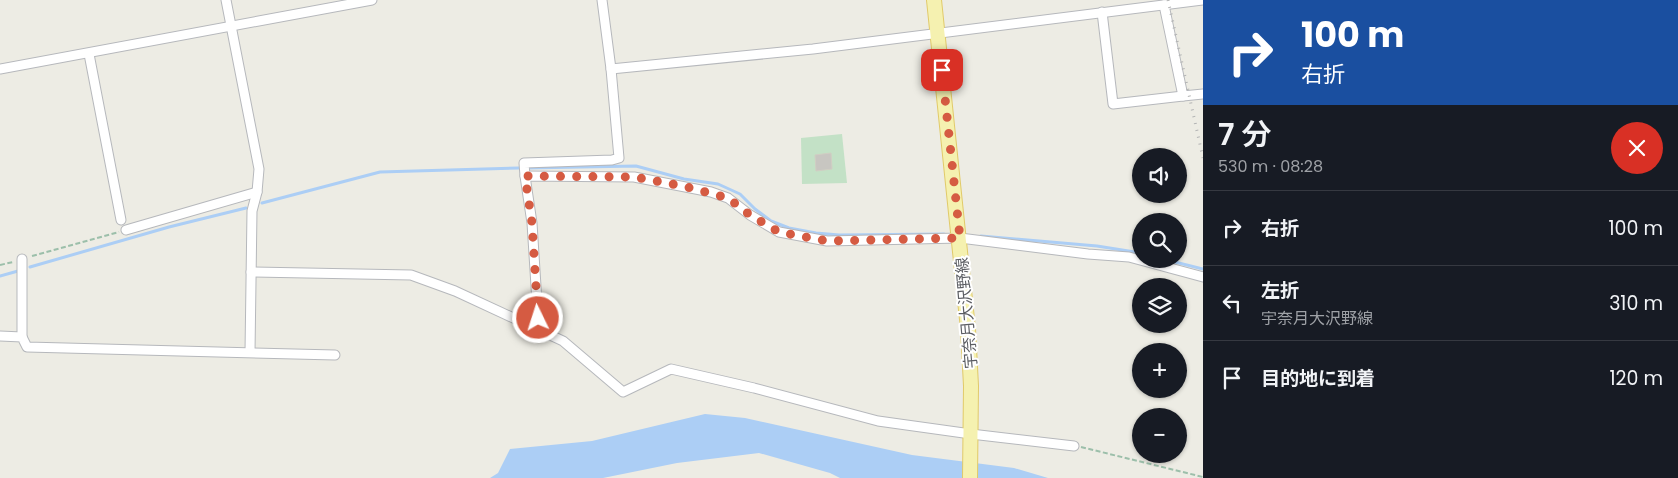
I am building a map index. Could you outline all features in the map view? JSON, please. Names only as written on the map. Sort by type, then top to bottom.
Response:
[{"type":"main road","name":"宇奈月大沢野線","points":[[934,0],[968,329],[971,386],[970,478]]},
{"type":"street","points":[[226,0],[258,169],[257,192],[252,211],[250,352]]},
{"type":"street","points":[[0,69],[372,0]]},
{"type":"street","points":[[534,328],[538,318],[532,223],[524,162],[612,160],[619,158],[611,69],[602,0]]},
{"type":"street","points":[[611,69],[813,48],[1203,0]]},
{"type":"street","points":[[1164,5],[1183,96]]},
{"type":"street","points":[[1102,12],[1113,104],[1203,94]]},
{"type":"street","points":[[89,54],[121,220]]},
{"type":"street","points":[[525,176],[634,177],[683,186],[728,198],[750,215],[779,232],[827,241],[960,238],[1088,254],[1129,257],[1203,277]]},
{"type":"street","points":[[126,230],[257,192]]},
{"type":"street","points":[[22,259],[22,337],[27,347],[335,355]]},
{"type":"street","points":[[251,272],[411,275],[455,291],[563,341],[623,392],[671,369],[754,388],[878,421],[970,440],[1074,446]]},
{"type":"street","points":[[0,336],[22,337]]},
{"type":"path","points":[[0,266],[126,230]]},
{"type":"path","points":[[1074,446],[1203,476]]},
{"type":"green space","points":[[842,134],[847,183],[802,184],[801,138]]},
{"type":"water","points":[[705,414],[745,418],[912,455],[1014,468],[1048,478],[840,478],[830,473],[759,453],[677,463],[603,478],[490,478],[498,473],[510,449],[592,441]]},
{"type":"building","points":[[831,153],[832,169],[816,171],[815,155]]},
{"type":"waterway","points":[[527,168],[636,166],[684,179],[718,184],[740,194],[771,221],[789,228],[816,233],[839,235],[944,234]]},
{"type":"waterway","points":[[262,203],[380,172],[519,168]]},
{"type":"waterway","points":[[30,267],[169,227],[246,208]]},
{"type":"waterway","points":[[981,236],[1097,246],[1132,252]]},
{"type":"waterway","points":[[1187,265],[1203,269]]},
{"type":"waterway","points":[[0,276],[18,271]]},
{"type":"railway","points":[[1168,0],[1203,158]]},
{"type":"route","points":[[538,318],[532,223],[525,176],[634,177],[711,192],[728,198],[750,215],[779,232],[827,241],[960,238],[942,70]]}]
